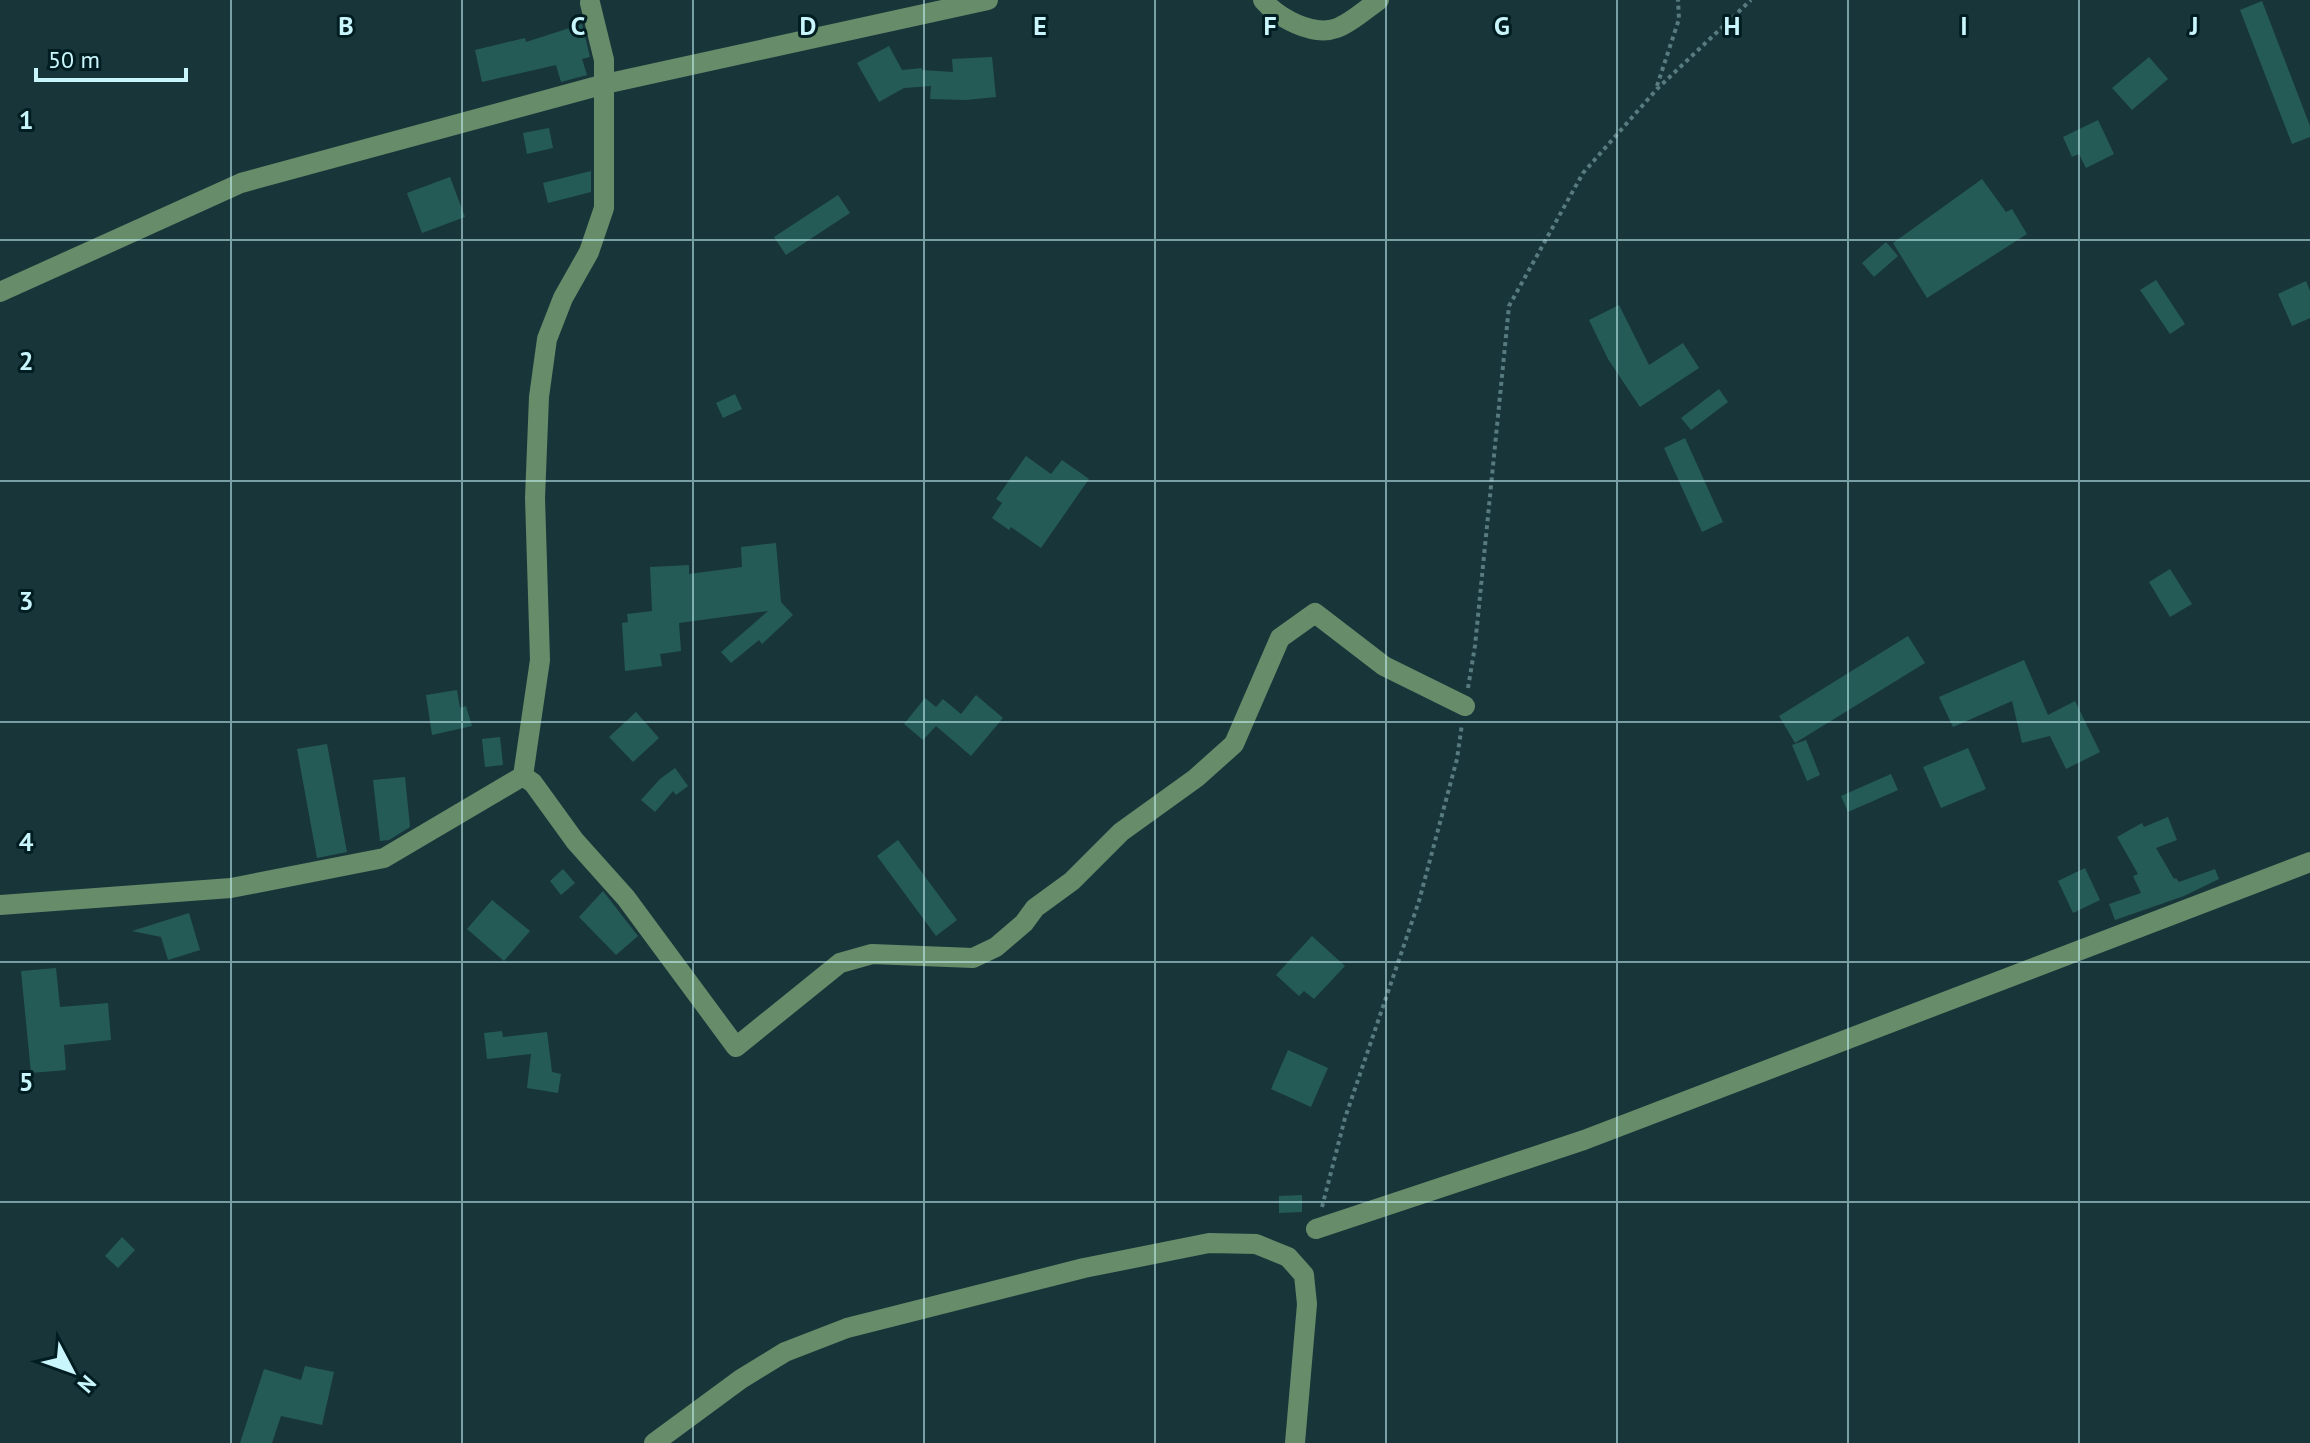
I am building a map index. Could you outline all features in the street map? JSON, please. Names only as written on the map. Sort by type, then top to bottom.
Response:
[{"type":"street","points":[[0,292],[241,183],[605,84],[988,0]]},
{"type":"street","points":[[1263,0],[1298,24],[1313,29],[1336,28],[1379,0]]},
{"type":"street","points":[[523,776],[540,660],[535,498],[539,397],[547,339],[563,298],[589,252],[604,208],[604,60],[590,3]]},
{"type":"street","points":[[523,776],[533,783],[575,841],[626,898],[736,1047],[840,963],[872,954],[973,958],[996,947],[1024,923],[1035,908],[1072,881],[1121,832],[1196,778],[1234,744],[1280,638],[1315,613],[1384,666],[1465,706]]},
{"type":"street","points":[[0,905],[231,888],[384,858],[523,776]]},
{"type":"street","points":[[1316,1229],[1584,1140],[2310,862]]},
{"type":"street","points":[[654,1443],[741,1379],[785,1352],[847,1328],[1084,1268],[1209,1243],[1256,1244],[1288,1257],[1304,1275],[1307,1304],[1295,1443]]},
{"type":"path","points":[[1657,89],[1679,19],[1678,0]]},
{"type":"path","points":[[1316,1229],[1345,1118],[1419,901],[1457,759],[1475,646],[1509,306],[1583,173],[1657,89],[1751,0]]},
{"type":"building","points":[[2262,1],[2310,126],[2310,137],[2292,144],[2240,10]]},
{"type":"building","points":[[582,24],[590,57],[582,59],[587,75],[561,82],[556,65],[482,82],[475,50],[525,38],[526,42]]},
{"type":"building","points":[[889,46],[902,70],[922,68],[953,72],[952,59],[992,57],[996,97],[930,99],[931,86],[904,88],[879,102],[857,63]]},
{"type":"building","points":[[2149,57],[2168,79],[2132,110],[2112,88]]},
{"type":"building","points":[[2098,120],[2114,154],[2086,168],[2079,154],[2072,157],[2063,137]]},
{"type":"building","points":[[549,128],[553,148],[527,154],[523,133]]},
{"type":"building","points":[[591,171],[591,192],[548,203],[543,183]]},
{"type":"building","points":[[450,177],[465,217],[422,233],[407,193]]},
{"type":"building","points":[[1982,179],[2006,212],[2012,209],[2027,234],[1927,298],[1893,243]]},
{"type":"building","points":[[838,195],[850,213],[786,255],[774,237]]},
{"type":"building","points":[[1886,242],[1898,256],[1874,277],[1862,263]]},
{"type":"building","points":[[2156,280],[2185,324],[2170,334],[2140,290]]},
{"type":"building","points":[[2306,281],[2310,291],[2310,318],[2292,326],[2278,294]]},
{"type":"building","points":[[1619,305],[1649,365],[1683,343],[1699,368],[1640,407],[1608,359],[1589,320]]},
{"type":"building","points":[[1719,389],[1728,402],[1691,430],[1681,418]]},
{"type":"building","points":[[735,394],[742,409],[723,418],[716,403]]},
{"type":"building","points":[[1685,438],[1723,522],[1702,532],[1664,448]]},
{"type":"building","points":[[1026,456],[1051,474],[1062,460],[1089,479],[1041,548],[992,518],[1002,503],[996,499]]},
{"type":"building","points":[[776,543],[781,602],[793,615],[762,644],[759,640],[731,663],[721,652],[768,611],[679,623],[681,651],[660,654],[662,666],[625,671],[622,623],[628,622],[627,614],[652,611],[650,567],[689,565],[689,574],[742,567],[741,547]]},
{"type":"building","points":[[2170,569],[2192,604],[2170,617],[2149,582]]},
{"type":"building","points":[[1908,636],[1925,663],[1795,743],[1779,716]]},
{"type":"building","points":[[2024,660],[2048,715],[2075,701],[2100,752],[2066,769],[2050,736],[2022,743],[2012,701],[1953,727],[1939,697]]},
{"type":"building","points":[[457,690],[460,708],[466,706],[472,726],[432,735],[426,695]]},
{"type":"building","points":[[976,695],[1003,718],[971,756],[936,726],[923,740],[904,724],[925,698],[936,707],[943,699],[961,714]]},
{"type":"building","points":[[636,712],[659,738],[633,762],[609,737]]},
{"type":"building","points":[[500,737],[503,765],[485,767],[482,739]]},
{"type":"building","points":[[1806,740],[1820,775],[1807,781],[1792,745]]},
{"type":"building","points":[[327,744],[347,852],[317,858],[297,749]]},
{"type":"building","points":[[1968,748],[1986,789],[1941,808],[1923,767]]},
{"type":"building","points":[[675,768],[688,786],[676,795],[673,791],[655,812],[641,800]]},
{"type":"building","points":[[1891,774],[1898,790],[1848,812],[1841,796]]},
{"type":"building","points":[[405,777],[410,827],[389,840],[380,841],[373,780]]},
{"type":"building","points":[[2168,817],[2177,840],[2156,848],[2174,879],[2179,882],[2215,869],[2219,879],[2184,896],[2115,920],[2109,904],[2141,893],[2133,876],[2138,874],[2117,837],[2142,823],[2144,827]]},
{"type":"building","points":[[898,840],[957,920],[936,936],[877,856]]},
{"type":"building","points":[[2085,868],[2100,900],[2073,913],[2058,881]]},
{"type":"building","points":[[563,869],[575,883],[561,895],[550,881]]},
{"type":"building","points":[[603,891],[638,936],[616,955],[579,917]]},
{"type":"building","points":[[492,900],[530,931],[504,961],[467,929]]},
{"type":"building","points":[[189,913],[200,950],[168,960],[161,937],[132,931]]},
{"type":"building","points":[[1312,936],[1345,966],[1314,999],[1304,991],[1299,996],[1276,975]]},
{"type":"building","points":[[56,968],[60,1007],[108,1003],[111,1040],[64,1045],[66,1070],[31,1073],[21,971]]},
{"type":"building","points":[[502,1031],[503,1037],[547,1032],[552,1072],[561,1074],[558,1093],[527,1088],[531,1054],[487,1059],[484,1033]]},
{"type":"building","points":[[1288,1050],[1328,1068],[1311,1107],[1271,1089]]},
{"type":"building","points":[[1302,1195],[1302,1212],[1279,1213],[1279,1196]]},
{"type":"building","points":[[122,1237],[135,1250],[118,1268],[105,1256]]},
{"type":"building","points":[[305,1366],[334,1372],[322,1425],[281,1416],[272,1443],[240,1443],[264,1369],[301,1380]]}]
